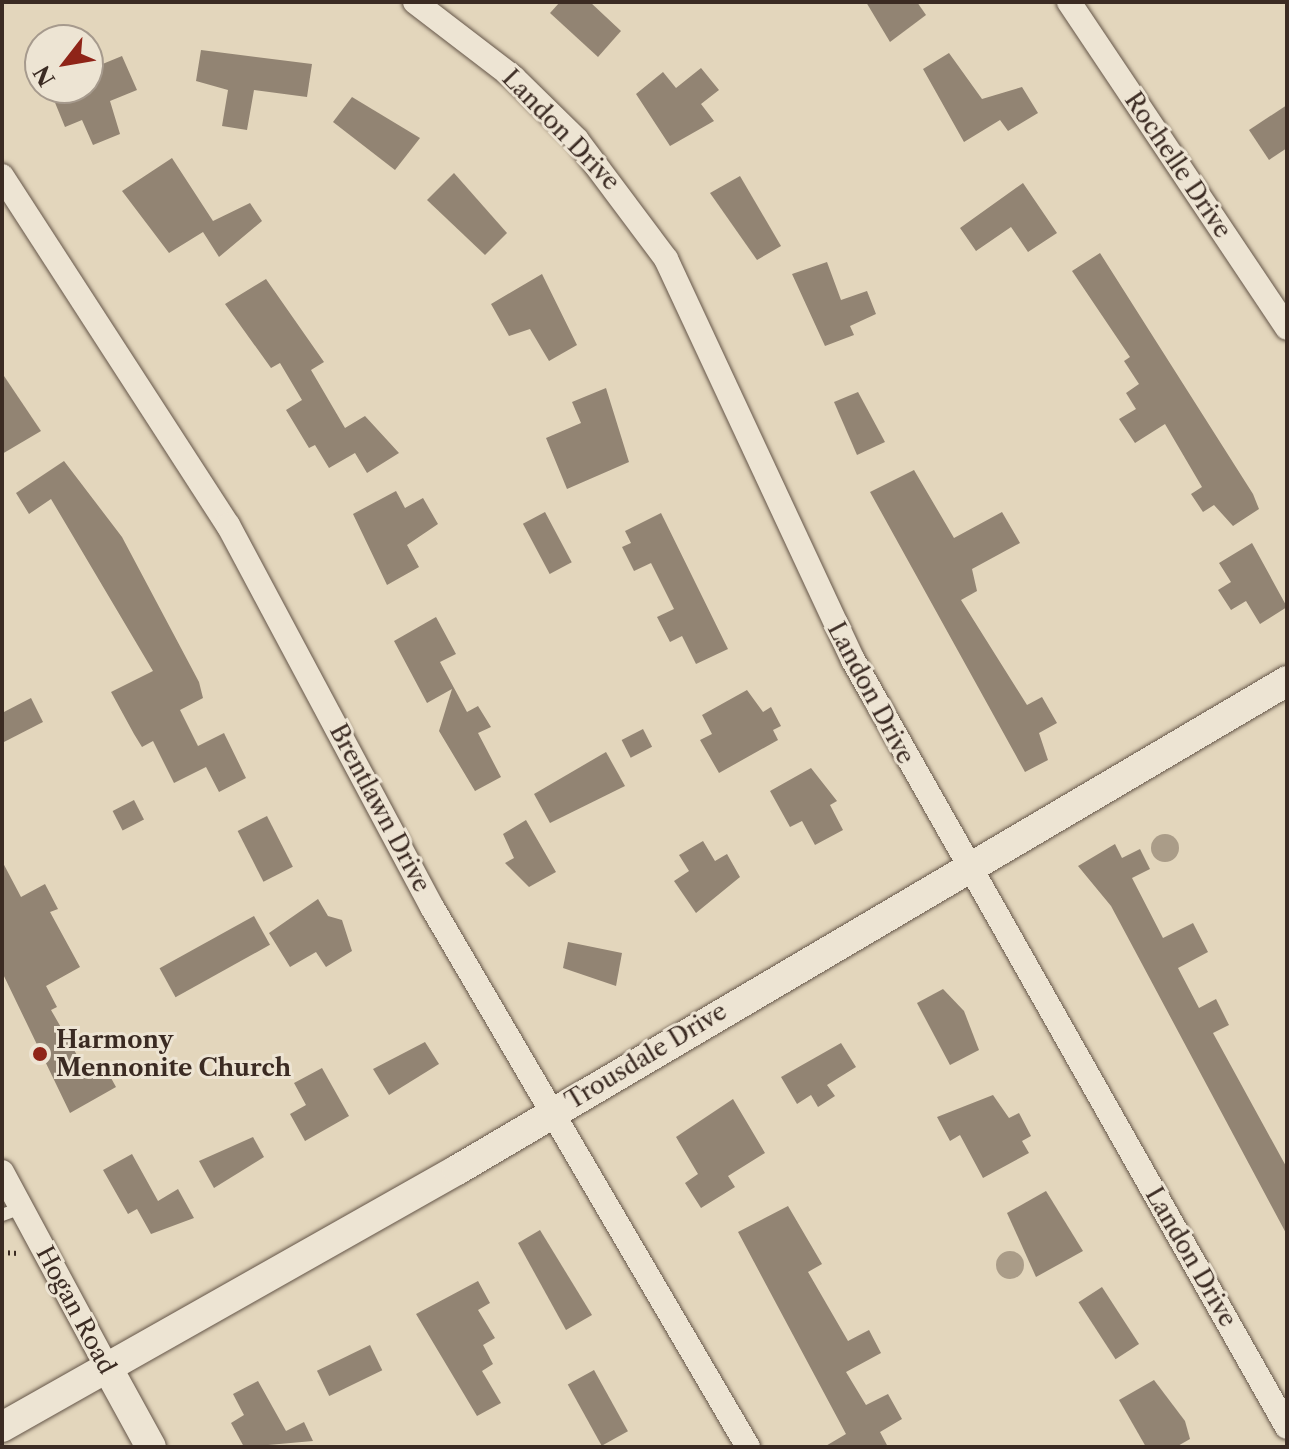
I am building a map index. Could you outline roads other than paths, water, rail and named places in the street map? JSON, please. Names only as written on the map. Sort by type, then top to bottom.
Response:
[{"type":"street","name":"Landon Drive","points":[[415,2],[543,105],[645,226],[725,378],[796,549],[966,866],[1287,1427]]},
{"type":"street","name":"Rochelle Drive","points":[[1069,2],[1287,328]]},
{"type":"street","name":"Brentlawn Drive","points":[[2,176],[228,525],[432,907],[555,1112],[748,1447]]},
{"type":"street","name":"Trousdale Drive","points":[[2,1427],[555,1112],[966,866],[1287,681]]},
{"type":"street","name":"Hogan Road","points":[[2,1172],[12,1211],[107,1367],[151,1447]]},
{"type":"place","name":"Harmony Mennonite Church","points":[[40,1054]]}]
